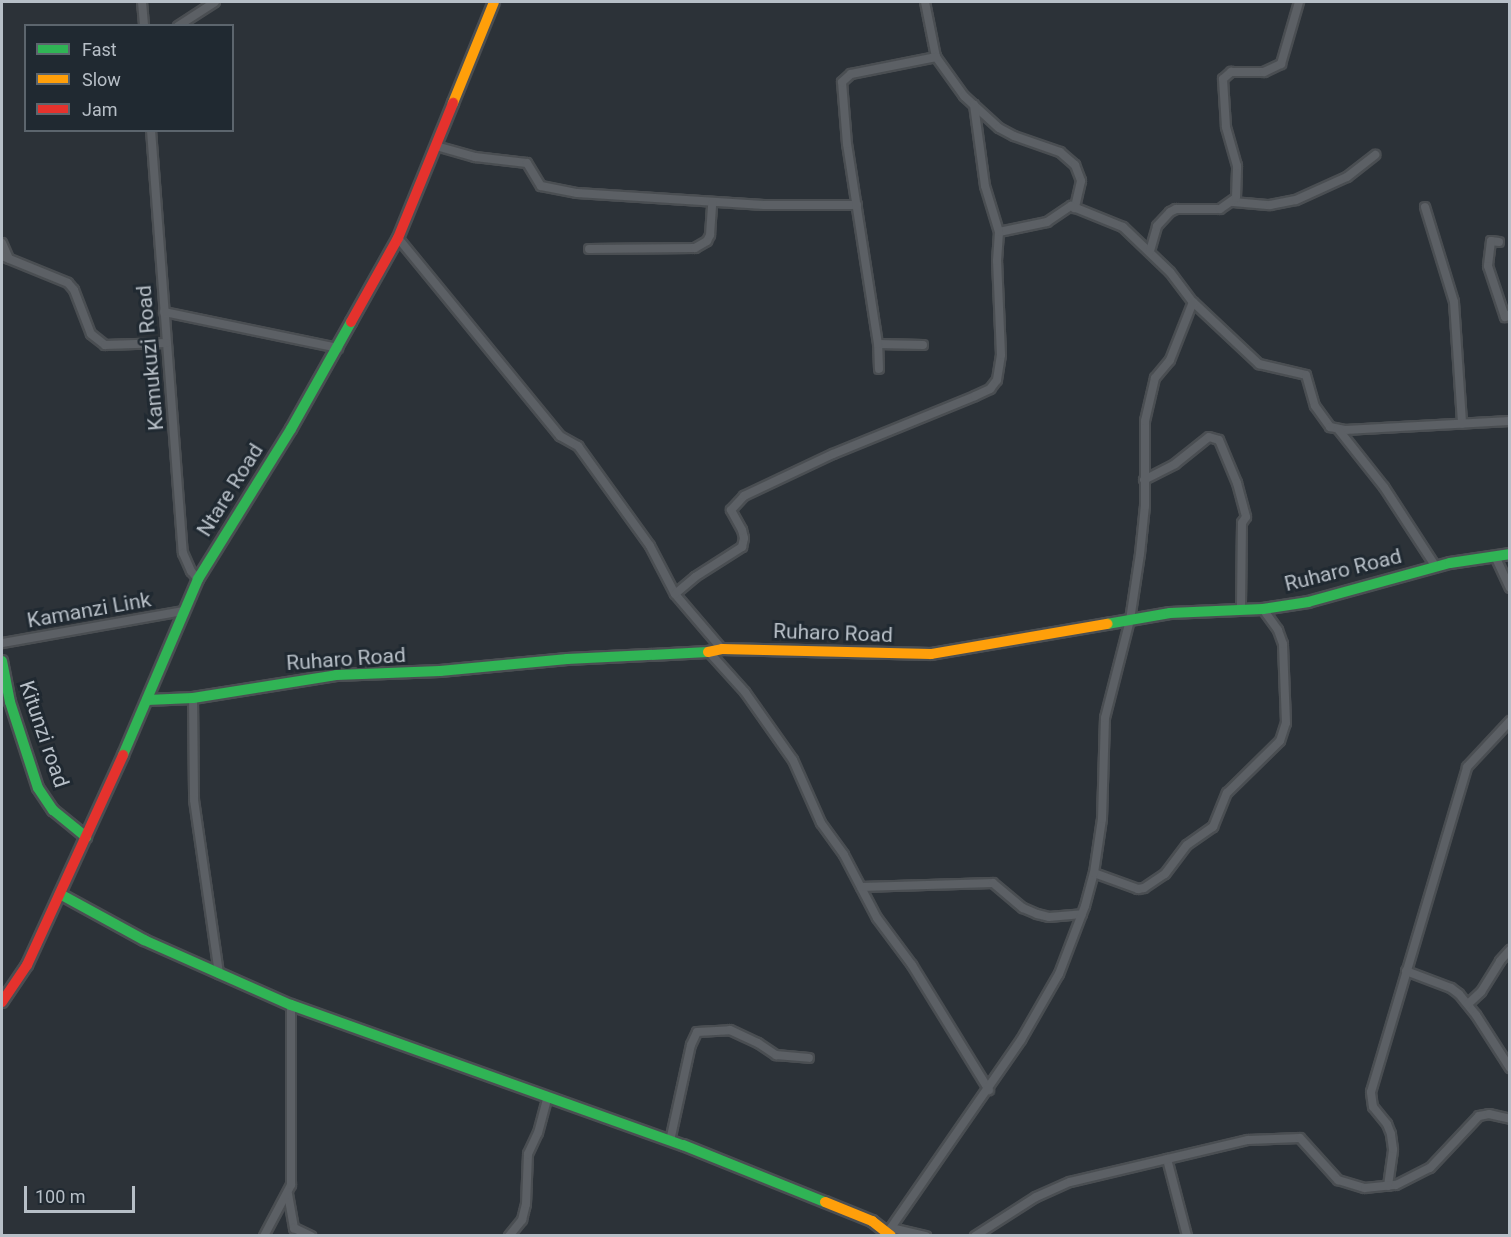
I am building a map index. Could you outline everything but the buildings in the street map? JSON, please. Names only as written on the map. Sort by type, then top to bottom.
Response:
[{"type":"main road","name":"Ntare Road","points":[[2,1002],[27,965],[60,894],[147,700],[198,579],[338,348],[398,238],[494,2]]},
{"type":"main road","name":"Ruharo Road","points":[[147,700],[193,698],[336,675],[418,673],[567,658],[709,652],[722,649],[931,654],[1170,613],[1263,609],[1332,598],[1387,579],[1436,567],[1509,554]]},
{"type":"main road","name":"Kitunzi road","points":[[2,661],[10,702],[38,788],[52,810],[86,837]]},
{"type":"main road","points":[[60,894],[118,928],[291,1005],[412,1046],[548,1098],[670,1141],[872,1221],[890,1232]]},
{"type":"street","points":[[142,2],[144,24]]},
{"type":"street","points":[[181,24],[215,2]]},
{"type":"street","points":[[925,2],[936,57],[950,79],[999,128],[1014,136],[1060,152],[1075,165],[1081,181],[1075,208]]},
{"type":"street","points":[[1233,202],[1238,192],[1237,166],[1226,127],[1223,79],[1231,72],[1264,72],[1281,64],[1299,2]]},
{"type":"street","points":[[879,369],[878,344],[847,144],[842,82],[851,75],[936,57]]},
{"type":"street","points":[[675,594],[695,577],[742,547],[742,530],[731,510],[744,496],[832,454],[990,389],[997,380],[1001,354],[997,261],[999,232],[985,186],[974,105]]},
{"type":"street","name":"Kamukuzi Road","points":[[151,132],[183,553],[191,571],[198,579]]},
{"type":"street","points":[[436,146],[475,157],[527,163],[541,186],[597,196],[712,203],[857,205]]},
{"type":"street","points":[[1150,251],[1157,226],[1176,209],[1220,209],[1233,202],[1270,205],[1296,200],[1347,177],[1375,156]]},
{"type":"street","points":[[589,249],[695,248],[707,241],[710,235],[712,203]]},
{"type":"street","points":[[999,232],[1038,225],[1058,216],[1071,206],[1123,227],[1170,272],[1193,302],[1259,364],[1306,375],[1315,406],[1323,420],[1338,429],[1384,487],[1436,567]]},
{"type":"street","points":[[1425,207],[1454,302],[1462,424]]},
{"type":"street","points":[[398,238],[560,436],[578,446],[650,546],[675,594],[722,649]]},
{"type":"street","points":[[1499,242],[1491,241],[1488,266],[1505,317],[1509,314]]},
{"type":"street","points":[[2,243],[5,258],[68,283],[74,290],[91,334],[105,345],[166,343]]},
{"type":"street","points":[[926,1236],[890,1232],[989,1089],[1059,974],[1082,914],[1094,873],[1102,819],[1105,718],[1121,645],[1130,620],[1144,506],[1145,421],[1155,378],[1170,360],[1193,302]]},
{"type":"street","points":[[164,312],[338,348]]},
{"type":"street","points":[[878,344],[923,345]]},
{"type":"street","points":[[1338,429],[1509,421]]},
{"type":"street","points":[[1144,480],[1175,464],[1209,436],[1219,440],[1237,483],[1246,517],[1242,523],[1241,609]]},
{"type":"street","points":[[1495,556],[1509,588]]},
{"type":"street","points":[[1094,873],[1138,889],[1144,888],[1165,874],[1187,845],[1213,827],[1227,793],[1280,741],[1286,723],[1283,644],[1278,630],[1263,609]]},
{"type":"street","name":"Kamanzi Link","points":[[2,643],[183,611]]},
{"type":"street","points":[[709,652],[745,692],[789,753],[799,770],[821,823],[844,855],[877,918],[912,964],[989,1089]]},
{"type":"street","points":[[193,698],[194,800],[219,974]]},
{"type":"street","points":[[1388,1186],[1393,1149],[1391,1134],[1387,1124],[1373,1107],[1371,1092],[1467,767],[1509,721]]},
{"type":"street","points":[[861,887],[993,883],[1023,908],[1037,914],[1049,917],[1082,914]]},
{"type":"street","points":[[1468,1004],[1481,992],[1509,950]]},
{"type":"street","points":[[1406,971],[1451,988],[1468,1004],[1509,1068]]},
{"type":"street","points":[[291,1005],[292,1156],[288,1194],[294,1228],[311,1236]]},
{"type":"street","points":[[670,1141],[691,1045],[697,1032],[730,1030],[758,1043],[776,1055],[809,1058]]},
{"type":"street","points":[[509,1236],[522,1220],[526,1204],[528,1154],[538,1133],[548,1098]]},
{"type":"street","points":[[975,1236],[1036,1197],[1070,1182],[1248,1140],[1294,1137],[1306,1141],[1320,1163],[1338,1180],[1358,1187],[1388,1186],[1411,1179],[1430,1168],[1479,1116],[1489,1114],[1509,1119]]},
{"type":"street","points":[[1167,1159],[1187,1236]]},
{"type":"street","points":[[264,1236],[288,1194]]},
{"type":"traffic: fast","points":[[123,755],[198,579],[291,429],[351,322]]},
{"type":"traffic: fast","points":[[1107,624],[1170,613],[1263,609],[1308,602],[1450,563],[1510,554]]},
{"type":"traffic: fast","points":[[147,700],[193,698],[336,675],[440,671],[567,659],[708,652]]},
{"type":"traffic: fast","points":[[2,661],[10,702],[38,788],[53,810],[86,837]]},
{"type":"traffic: fast","points":[[60,894],[144,940],[291,1005],[683,1145],[825,1202]]},
{"type":"traffic: slow","points":[[453,103],[494,2]]},
{"type":"traffic: slow","points":[[708,652],[722,649],[931,654],[1107,624]]},
{"type":"traffic: slow","points":[[825,1202],[872,1221],[891,1236]]},
{"type":"traffic: jam","points":[[351,322],[398,238],[453,103]]},
{"type":"traffic: jam","points":[[2,1002],[27,965],[123,755]]}]
